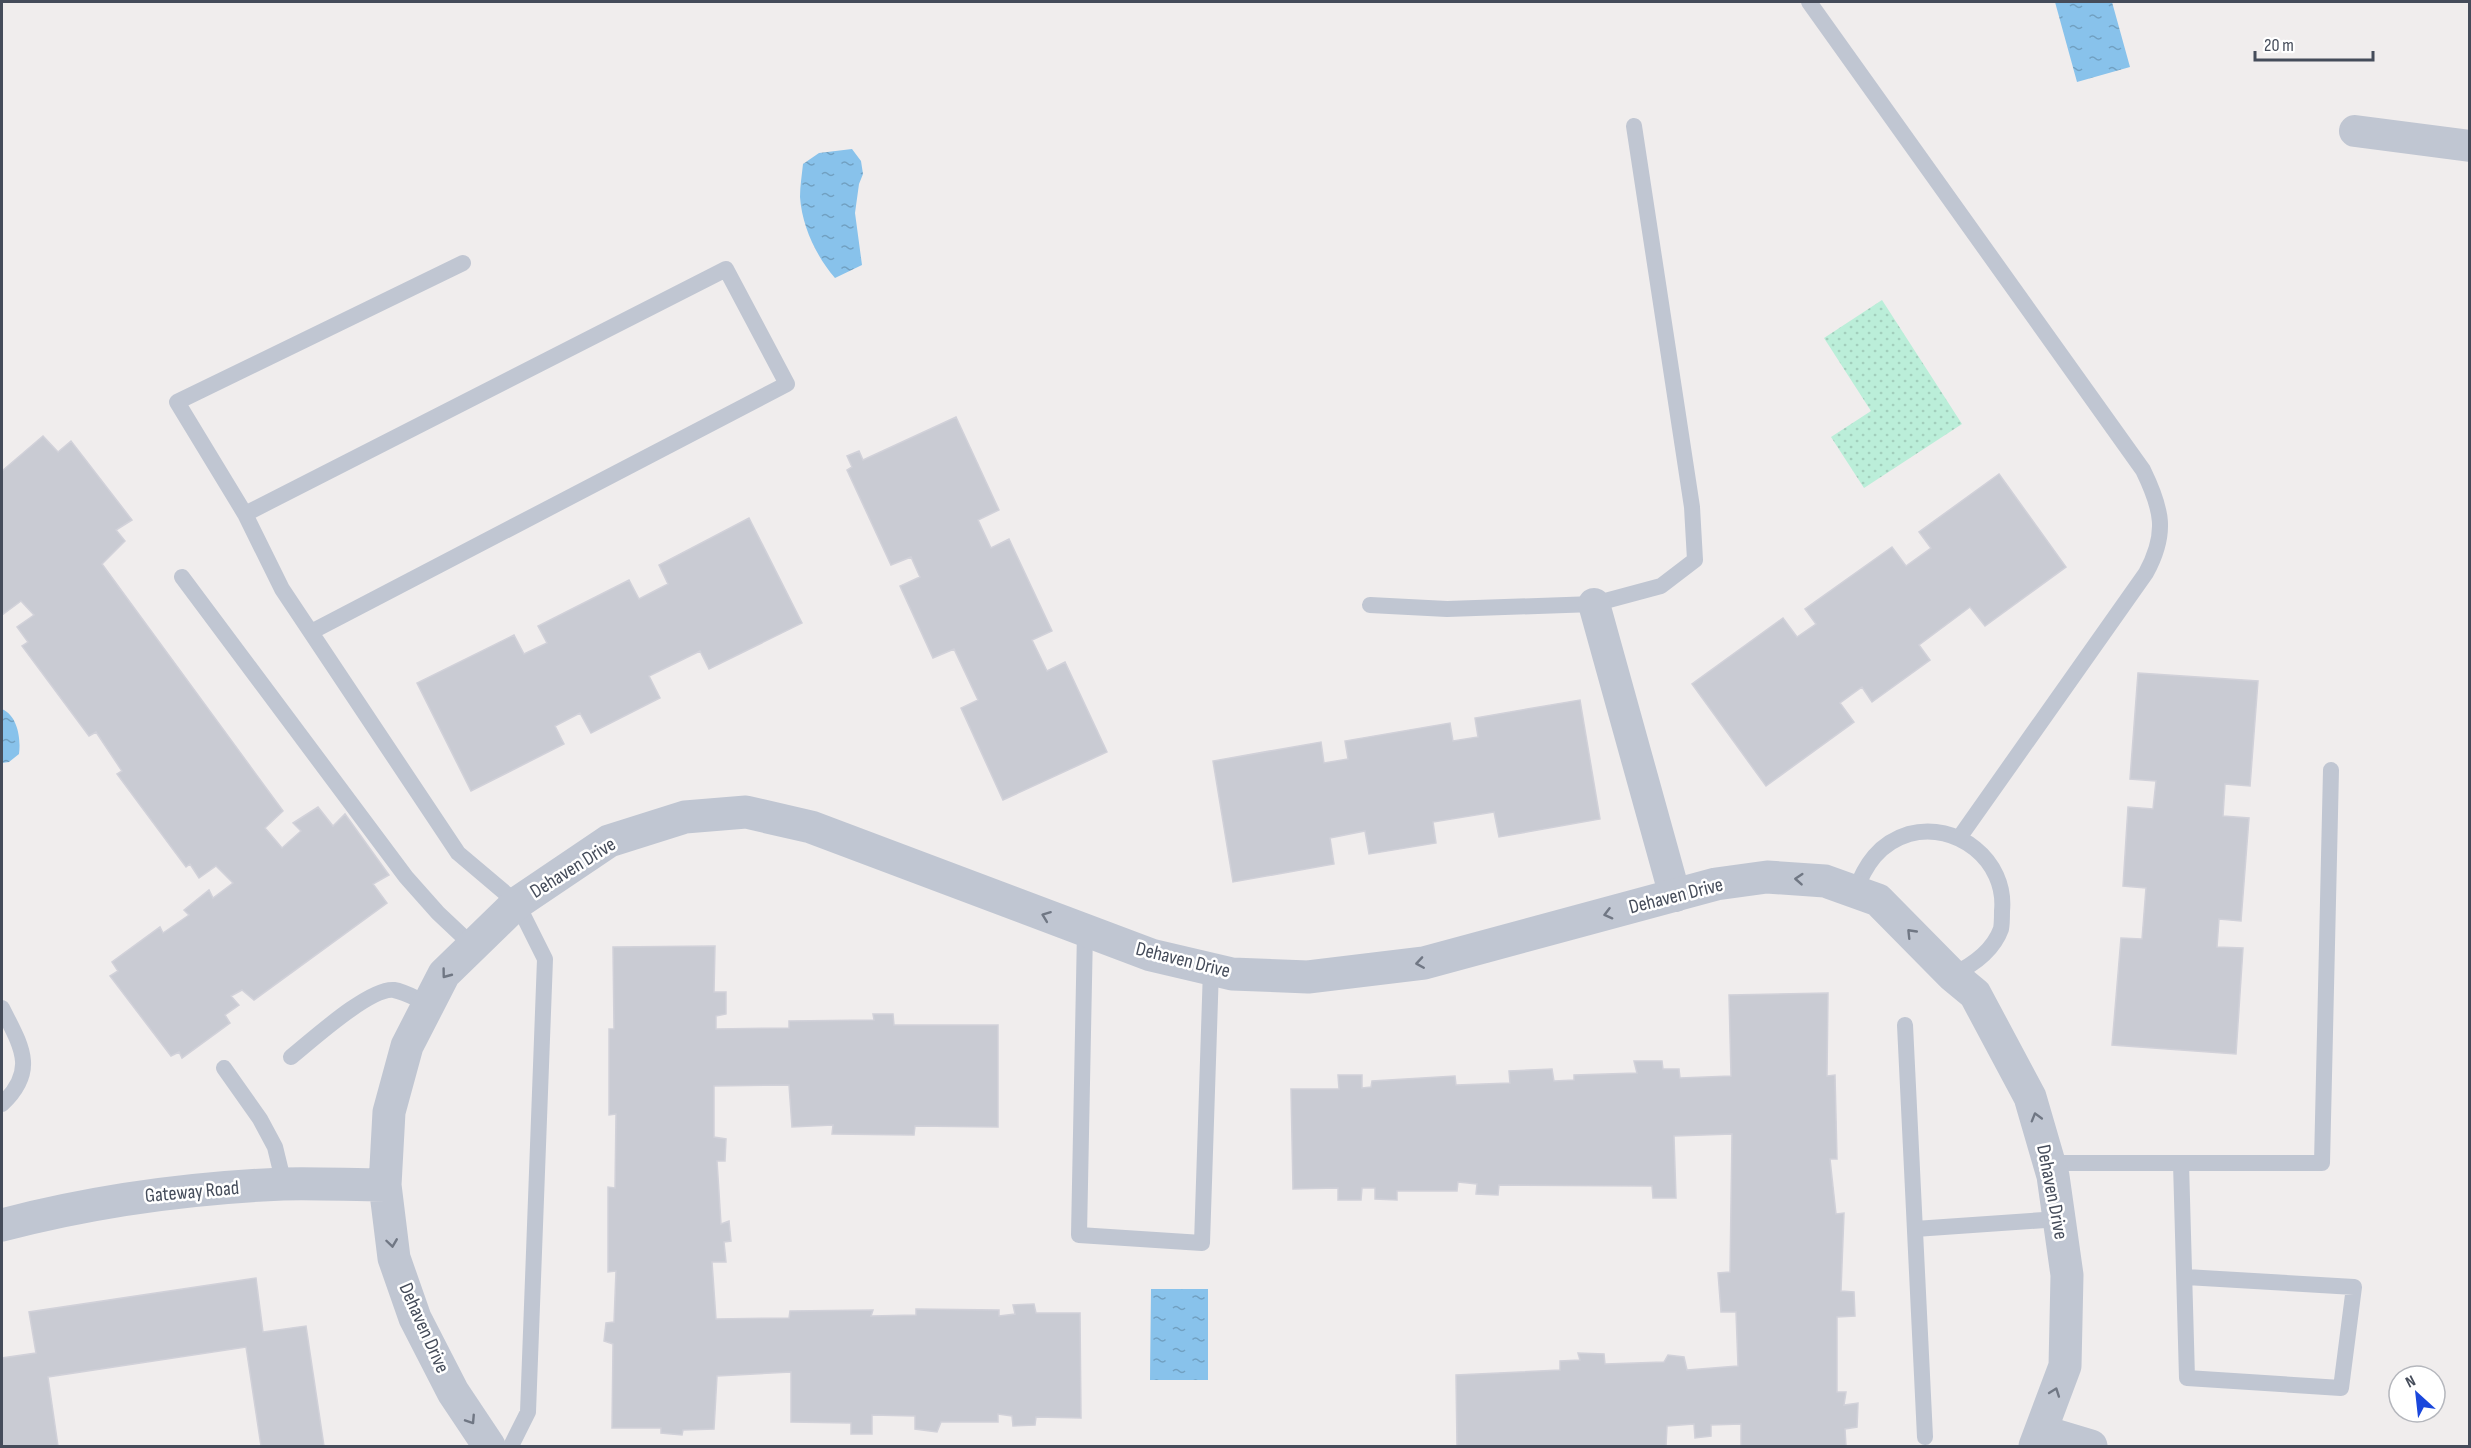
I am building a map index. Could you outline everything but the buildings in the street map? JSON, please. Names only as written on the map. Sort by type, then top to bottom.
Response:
[{"type":"street","points":[[2355,131],[2469,146]]},
{"type":"street","points":[[1594,604],[1675,896]]},
{"type":"street","name":"Dehaven Drive","points":[[489,1446],[453,1392],[415,1318],[394,1258],[385,1185],[389,1112],[407,1046],[444,974],[517,903],[609,841],[685,817],[746,812],[811,827],[1151,955],[1232,974],[1308,977],[1424,963],[1716,884],[1767,877],[1826,881],[1878,900],[1952,975],[1975,994],[2031,1097],[2050,1163],[2067,1275],[2065,1366],[2038,1439]]},
{"type":"street","name":"Gateway Road","points":[[2,1225],[59,1210],[156,1194],[284,1184],[385,1185]]},
{"type":"street","points":[[2038,1439],[2091,1446]]},
{"type":"lane","points":[[1809,2],[2143,470],[2156,498],[2160,520],[2160,542],[2150,565],[1959,838]]},
{"type":"lane","points":[[1370,605],[1447,609],[1594,604],[1662,586],[1695,560],[1692,507],[1634,126]]},
{"type":"lane","points":[[463,263],[177,402],[245,514],[282,589],[458,853],[517,903],[545,959],[528,1412],[511,1446]]},
{"type":"lane","points":[[245,514],[726,269],[787,384],[311,632]]},
{"type":"lane","points":[[182,577],[406,877],[438,913],[473,946]]},
{"type":"lane","points":[[2050,1163],[2322,1163],[2331,770]]},
{"type":"lane","points":[[1855,892],[1863,870],[1878,850],[1898,837],[1921,831],[1945,832],[1968,841],[1986,857],[1998,878],[2003,901],[2001,929],[1988,948],[1971,966],[1952,975]]},
{"type":"lane","points":[[1085,931],[1079,1235],[1202,1243],[1211,969]]},
{"type":"lane","points":[[291,1057],[362,1001],[382,991],[395,990],[429,1004]]},
{"type":"lane","points":[[2,1008],[15,1034],[25,1064],[14,1092],[2,1104]]},
{"type":"lane","points":[[1905,1025],[1925,1437]]},
{"type":"lane","points":[[224,1068],[260,1119],[275,1147],[284,1184]]},
{"type":"lane","points":[[2181,1163],[2186,1277],[2187,1378],[2341,1388],[2354,1287],[2186,1277]]},
{"type":"lane","points":[[1915,1229],[2059,1219]]},
{"type":"green space","points":[[1882,300],[1962,424],[1864,488],[1831,437],[1871,411],[1824,338]]},
{"type":"water","points":[[2055,2],[2112,2],[2130,67],[2077,82]]},
{"type":"water","points":[[852,149],[861,161],[863,174],[859,184],[855,213],[862,265],[835,278],[816,250],[807,230],[800,197],[803,164],[819,153]]},
{"type":"water","points":[[2,709],[15,722],[20,748],[19,754],[9,762],[2,763]]},
{"type":"water","points":[[1151,1289],[1208,1289],[1208,1380],[1150,1380]]}]
